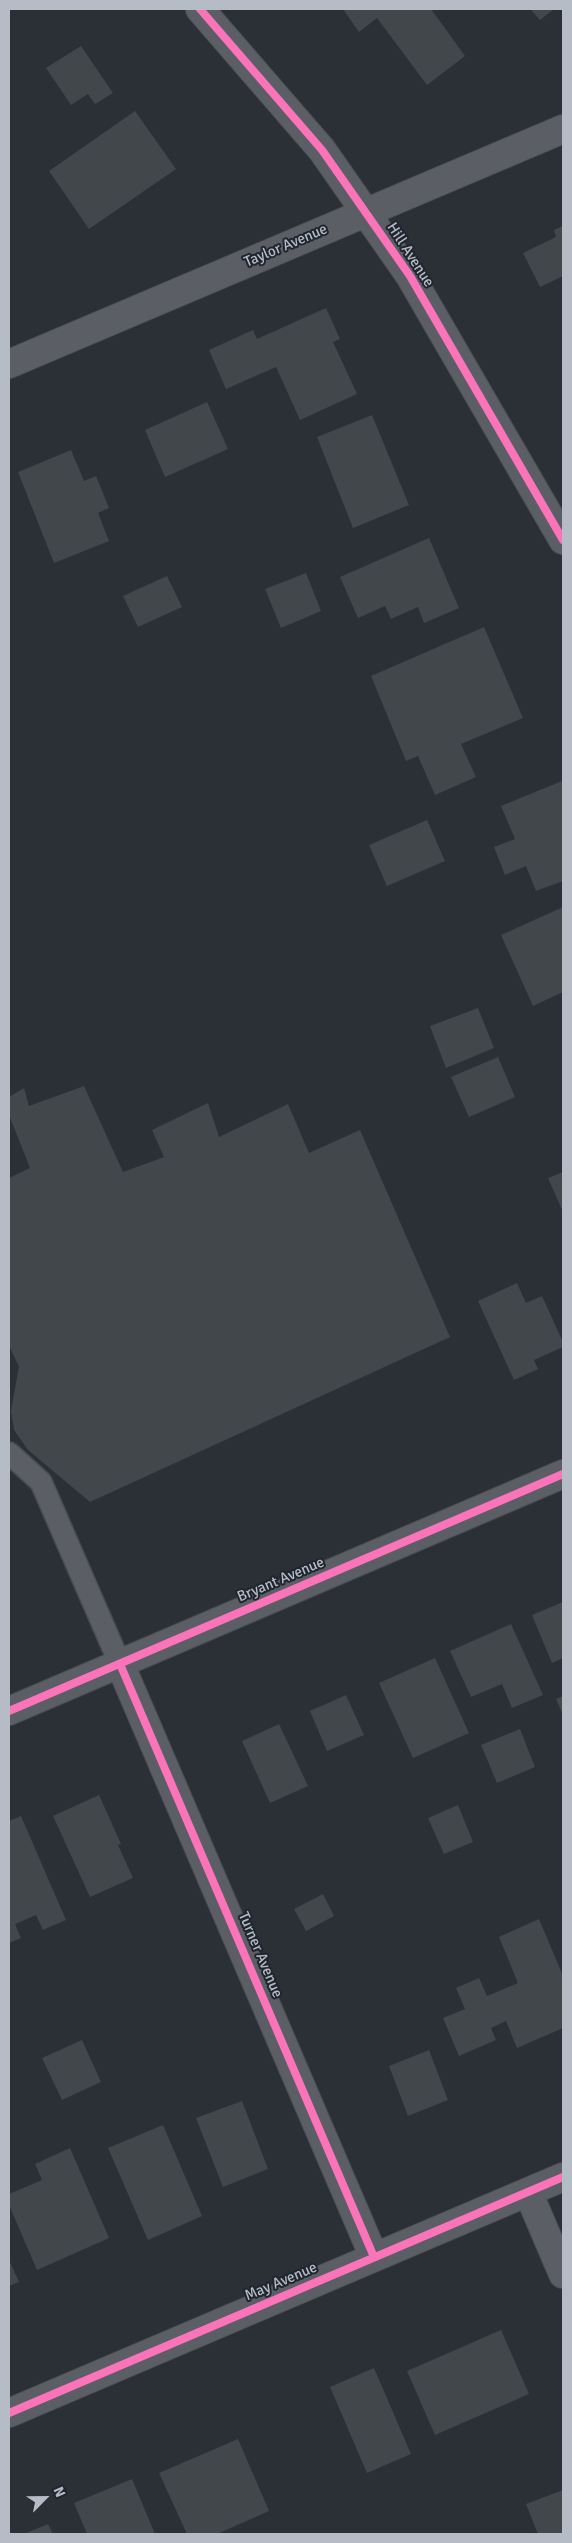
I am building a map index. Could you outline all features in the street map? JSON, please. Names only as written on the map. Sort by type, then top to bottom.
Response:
[{"type":"street","name":"Hill Avenue","points":[[200,9],[322,150],[410,276],[563,540]]},
{"type":"street","name":"Taylor Avenue","points":[[9,364],[563,129]]},
{"type":"street","name":"Bryant Avenue","points":[[9,1711],[563,1474]]},
{"type":"street","name":"Turner Avenue","points":[[120,1664],[374,2257]]},
{"type":"street","name":"May Avenue","points":[[9,2413],[563,2177]]},
{"type":"street","points":[[528,2192],[563,2274]]},
{"type":"lane","points":[[9,1453],[41,1482],[120,1664]]},
{"type":"building","points":[[343,9],[431,9],[465,56],[427,85],[377,18],[359,32]]},
{"type":"building","points":[[530,9],[554,9],[540,20]]},
{"type":"building","points":[[81,46],[113,93],[95,104],[88,94],[71,105],[46,68]]},
{"type":"building","points":[[135,111],[176,169],[89,229],[49,171]]},
{"type":"building","points":[[563,226],[563,276],[540,287],[523,253],[556,237],[554,230]]},
{"type":"building","points":[[326,308],[340,339],[333,342],[357,394],[300,420],[276,367],[226,389],[209,350],[253,330],[257,339]]},
{"type":"building","points":[[207,402],[228,449],[165,477],[145,430]]},
{"type":"building","points":[[372,415],[409,505],[353,528],[317,437]]},
{"type":"building","points":[[71,450],[84,481],[96,476],[109,508],[98,513],[109,541],[54,563],[18,472]]},
{"type":"building","points":[[429,538],[459,608],[424,623],[418,607],[391,619],[385,606],[358,618],[340,577]]},
{"type":"building","points":[[306,573],[321,611],[281,628],[265,589]]},
{"type":"building","points":[[167,576],[182,607],[138,627],[123,596]]},
{"type":"building","points":[[484,627],[523,718],[461,744],[476,777],[435,795],[418,756],[406,761],[371,676]]},
{"type":"building","points":[[562,781],[563,881],[536,891],[526,866],[505,875],[494,847],[515,839],[501,806]]},
{"type":"building","points":[[427,820],[445,861],[387,886],[369,845]]},
{"type":"building","points":[[563,907],[563,992],[533,1006],[501,935]]},
{"type":"building","points":[[478,1008],[494,1048],[446,1068],[430,1026]]},
{"type":"building","points":[[498,1057],[515,1097],[469,1117],[451,1077]]},
{"type":"building","points":[[84,1086],[123,1172],[164,1157],[152,1130],[208,1103],[219,1137],[288,1104],[309,1153],[360,1130],[450,1337],[90,1502],[28,1450],[14,1430],[11,1411],[19,1366],[9,1346],[9,1178],[30,1168],[9,1115],[9,1097],[24,1088],[29,1106]]},
{"type":"building","points":[[563,1172],[563,1212],[548,1178]]},
{"type":"building","points":[[517,1283],[526,1303],[542,1296],[563,1342],[563,1347],[534,1360],[538,1369],[514,1380],[478,1301]]},
{"type":"building","points":[[563,1602],[563,1658],[552,1663],[532,1615]]},
{"type":"building","points":[[511,1624],[543,1695],[512,1708],[502,1684],[471,1697],[450,1651]]},
{"type":"building","points":[[435,1658],[469,1733],[413,1758],[379,1683]]},
{"type":"building","points":[[346,1695],[364,1735],[327,1751],[310,1711]]},
{"type":"building","points":[[563,1696],[563,1715],[556,1699]]},
{"type":"building","points":[[279,1724],[308,1786],[270,1803],[242,1741]]},
{"type":"building","points":[[520,1729],[535,1767],[497,1783],[481,1745]]},
{"type":"building","points":[[99,1795],[121,1844],[118,1845],[133,1878],[90,1897],[53,1816]]},
{"type":"building","points":[[458,1805],[473,1842],[444,1854],[428,1818]]},
{"type":"building","points":[[21,1816],[66,1920],[43,1930],[36,1915],[15,1924],[21,1938],[9,1943],[9,1821]]},
{"type":"building","points":[[323,1894],[334,1916],[306,1931],[294,1909]]},
{"type":"building","points":[[539,1919],[563,1976],[563,2028],[517,2048],[506,2021],[491,2028],[496,2040],[459,2056],[443,2018],[465,2009],[456,1988],[479,1978],[487,1996],[518,1983],[499,1937]]},
{"type":"building","points":[[82,2040],[101,2082],[62,2100],[42,2058]]},
{"type":"building","points":[[429,2050],[448,2100],[408,2116],[389,2066]]},
{"type":"building","points":[[242,2101],[268,2169],[223,2187],[196,2118]]},
{"type":"building","points":[[163,2125],[202,2216],[148,2240],[108,2148]]},
{"type":"building","points":[[70,2148],[109,2238],[37,2270],[9,2205],[9,2194],[42,2180],[35,2164]]},
{"type":"building","points":[[9,2260],[19,2282],[9,2286]]},
{"type":"building","points":[[501,2330],[529,2394],[435,2435],[407,2371]]},
{"type":"building","points":[[374,2368],[411,2454],[367,2473],[330,2387]]},
{"type":"building","points":[[238,2439],[269,2511],[217,2534],[187,2534],[159,2473]]},
{"type":"building","points":[[132,2479],[155,2534],[87,2534],[74,2503]]},
{"type":"building","points":[[563,2490],[563,2534],[538,2534],[526,2504]]},
{"type":"building","points":[[48,2524],[53,2534],[24,2534]]},
{"type":"cycle path","points":[[200,9],[322,150],[410,276],[563,540]]},
{"type":"cycle path","points":[[9,1711],[563,1474]]},
{"type":"cycle path","points":[[120,1664],[374,2257]]},
{"type":"cycle path","points":[[9,2413],[563,2177]]}]
